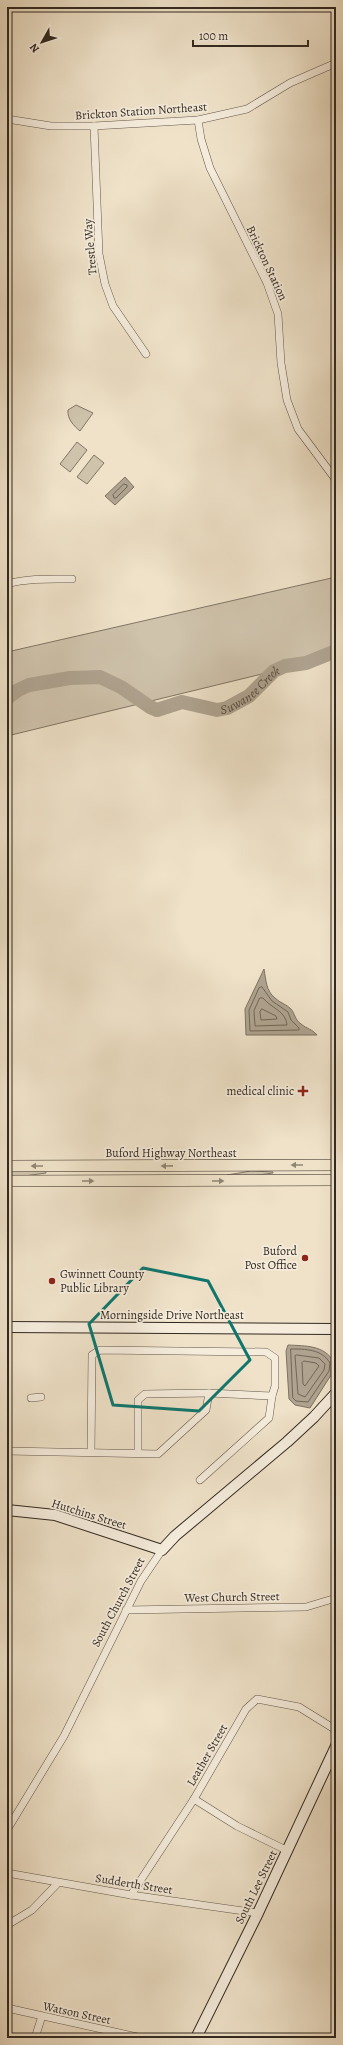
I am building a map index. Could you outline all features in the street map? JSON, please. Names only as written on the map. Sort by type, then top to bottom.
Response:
[{"type":"main road","name":"Buford Highway Northeast","points":[[7,1166],[336,1165]]},
{"type":"main road","points":[[7,1182],[336,1180]]},
{"type":"street","name":"Brickton Station Northeast","points":[[7,119],[51,126],[94,126],[198,120],[247,109],[290,83],[336,63]]},
{"type":"street","name":"Brickton Station","points":[[198,120],[201,139],[210,168],[267,283],[278,314],[281,363],[287,400],[298,429],[336,480]]},
{"type":"street","name":"Trestle Way","points":[[94,126],[100,254],[105,284],[113,306],[146,354]]},
{"type":"street","points":[[7,584],[20,580],[39,578],[72,579]]},
{"type":"street","name":"Morningside Drive Northeast","points":[[7,1327],[336,1329]]},
{"type":"street","points":[[91,1452],[92,1355],[100,1350],[266,1352],[275,1358],[275,1386],[269,1418],[200,1480]]},
{"type":"street","points":[[7,1451],[158,1454],[206,1410],[209,1393]]},
{"type":"street","points":[[138,1453],[138,1400],[145,1394],[209,1393],[272,1396]]},
{"type":"street","name":"South Church Street","points":[[7,1830],[64,1736],[141,1581],[162,1550],[175,1536],[287,1442],[314,1417],[336,1393]]},
{"type":"street","points":[[31,1398],[41,1397]]},
{"type":"street","name":"Hutchins Street","points":[[7,1510],[55,1515],[162,1550]]},
{"type":"street","name":"West Church Street","points":[[126,1610],[306,1607],[336,1598]]},
{"type":"street","name":"Leather Street","points":[[131,1895],[194,1799],[246,1708],[257,1699],[299,1707],[336,1730]]},
{"type":"street","name":"South Lee Street","points":[[196,2038],[288,1851],[336,1746]]},
{"type":"street","points":[[194,1799],[237,1826],[288,1851]]},
{"type":"street","name":"Sudderth Street","points":[[7,1873],[131,1895],[258,1913]]},
{"type":"street","points":[[7,1925],[32,1910],[58,1883]]},
{"type":"street","name":"Watson Street","points":[[7,2008],[142,2038]]},
{"type":"street","points":[[35,2038],[42,2016]]},
{"type":"highlighted area","points":[[143,1268],[208,1281],[250,1360],[199,1411],[113,1405],[89,1324]]},
{"type":"shaded area","points":[[76,405],[93,413],[80,431],[71,422],[68,413],[68,410]]},
{"type":"shaded area","points":[[77,442],[87,450],[70,472],[60,464]]},
{"type":"shaded area","points":[[94,455],[104,463],[87,484],[77,477]]},
{"type":"shaded area","points":[[336,577],[336,656],[7,736],[7,652]]},
{"type":"shaded area","points":[[7,1171],[46,1171],[46,1173],[24,1176],[7,1176]]},
{"type":"shaded area","points":[[251,1171],[273,1173],[244,1177],[227,1175]]},
{"type":"water","points":[[125,477],[134,487],[115,505],[105,496]]},
{"type":"water","points":[[264,969],[267,985],[272,995],[291,1009],[296,1019],[303,1026],[313,1031],[317,1035],[246,1035],[245,1009]]},
{"type":"water","points":[[288,1345],[308,1346],[320,1349],[330,1356],[334,1362],[333,1372],[310,1408],[295,1405],[289,1399],[286,1351]]},
{"type":"waterway","name":"Suwanee Creek","points":[[7,698],[18,690],[29,685],[70,678],[100,677],[121,687],[150,707],[157,710],[182,702],[217,710],[227,708],[249,696],[274,671],[285,666],[306,663],[336,651]]},
{"type":"place","name":"medical clinic","points":[[303,1091]]},
{"type":"place","name":"Buford Post Office","points":[[305,1258]]},
{"type":"place","name":"Gwinnett County Public Library","points":[[52,1281]]}]
